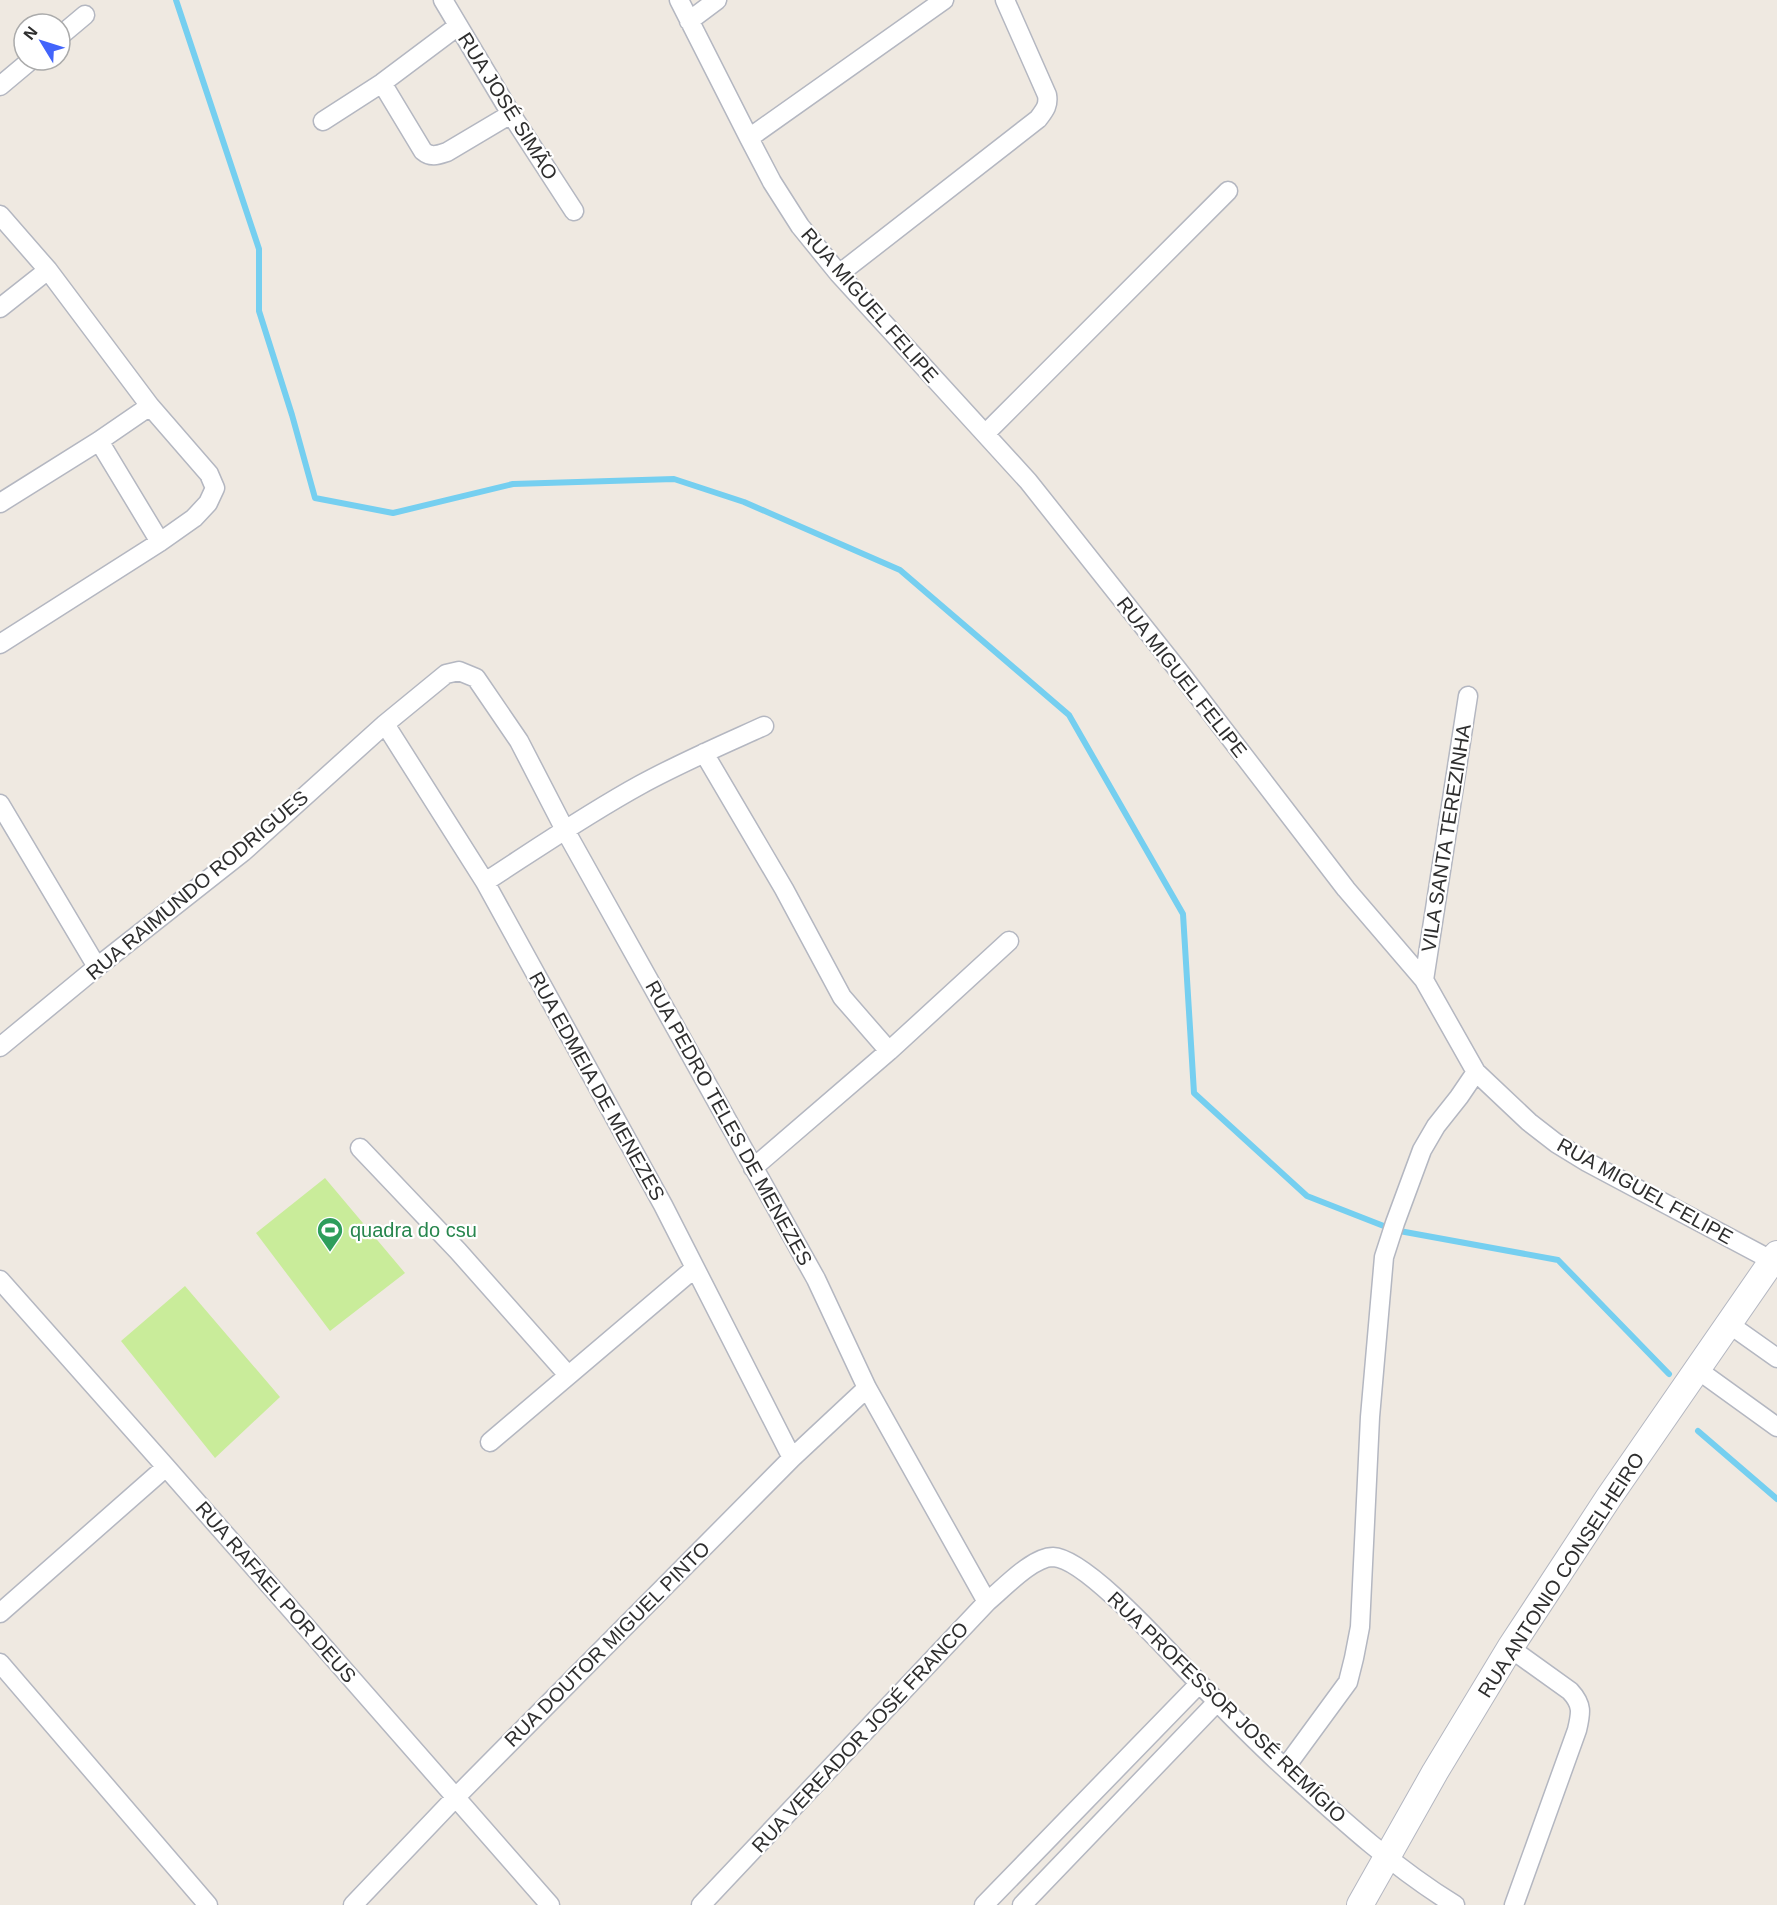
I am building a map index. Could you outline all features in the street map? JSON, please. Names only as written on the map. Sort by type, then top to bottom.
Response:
[{"type":"street","name":"RUA JOSÉ SIMÃO","points":[[443,0],[511,114],[574,211]]},
{"type":"street","name":"RUA MIGUEL FELIPE","points":[[679,0],[772,182],[800,226],[839,273],[1028,481],[1178,670],[1346,889],[1424,980],[1476,1072],[1529,1122],[1556,1143],[1587,1162],[1775,1257]]},
{"type":"street","points":[[689,21],[717,0]]},
{"type":"street","points":[[749,138],[944,0]]},
{"type":"street","points":[[839,273],[1038,119],[1046,109],[1047,95],[1005,0]]},
{"type":"street","points":[[72,26],[85,15]]},
{"type":"street","points":[[323,121],[382,83],[458,26]]},
{"type":"street","points":[[0,87],[17,72]]},
{"type":"street","points":[[382,83],[423,151],[431,155],[447,152],[511,114]]},
{"type":"street","points":[[986,433],[1228,191]]},
{"type":"street","points":[[0,215],[48,270],[150,406],[209,474],[215,488],[208,503],[194,518],[0,644]]},
{"type":"street","points":[[0,308],[48,270]]},
{"type":"street","points":[[0,503],[150,406]]},
{"type":"street","points":[[99,441],[160,542]]},
{"type":"street","name":"RUA PEDRO TELES DE MENEZES","points":[[446,674],[452,671],[465,672],[481,683],[519,741],[565,830],[816,1279],[867,1388],[987,1602]]},
{"type":"street","name":"RUA RAIMUNDO RODRIGUES","points":[[0,1047],[243,852],[385,724],[446,674]]},
{"type":"street","name":"VILA SANTA TEREZINHA","points":[[1424,980],[1468,696]]},
{"type":"street","name":"RUA EDMEIA DE MENEZES","points":[[385,724],[485,882],[663,1205],[792,1458]]},
{"type":"street","points":[[485,882],[565,830],[639,786],[764,726]]},
{"type":"street","points":[[704,753],[784,889],[842,997],[889,1051]]},
{"type":"street","points":[[0,804],[97,967]]},
{"type":"street","points":[[753,1168],[889,1051],[1009,941]]},
{"type":"street","points":[[1285,1768],[1348,1682],[1354,1658],[1360,1627],[1370,1417],[1384,1257],[1422,1150],[1436,1126],[1476,1072]]},
{"type":"street","points":[[360,1148],[458,1251],[568,1375]]},
{"type":"street","name":"RUA ANTONIO CONSELHEIRO","points":[[1360,1905],[1435,1772],[1510,1648],[1609,1497],[1775,1257]]},
{"type":"street","points":[[490,1442],[695,1268]]},
{"type":"street","name":"RUA RAFAEL POR DEUS","points":[[0,1280],[550,1905]]},
{"type":"street","points":[[1729,1324],[1777,1358]]},
{"type":"street","points":[[1698,1370],[1777,1427]]},
{"type":"street","name":"RUA DOUTOR MIGUEL PINTO","points":[[352,1905],[792,1458],[867,1388]]},
{"type":"street","points":[[0,1613],[166,1467]]},
{"type":"street","name":"RUA PROFESSOR JOSÉ REMÍGIO","points":[[1022,1573],[1038,1560],[1053,1557],[1066,1560],[1098,1582],[1135,1616],[1199,1684],[1285,1768],[1388,1859],[1455,1905]]},
{"type":"street","name":"RUA VEREADOR JOSÉ FRANCO","points":[[701,1905],[987,1602],[1022,1573]]},
{"type":"street","points":[[1510,1648],[1570,1691],[1578,1700],[1581,1713],[1577,1730],[1514,1905]]},
{"type":"street","points":[[0,1663],[208,1905]]},
{"type":"street","points":[[984,1905],[1199,1684]]},
{"type":"street","points":[[1022,1905],[1217,1702]]},
{"type":"green space","name":"quadra do csu","points":[[325,1178],[405,1273],[330,1331],[256,1233]]},
{"type":"green space","points":[[185,1286],[280,1397],[215,1458],[121,1341]]},
{"type":"waterway","points":[[176,0],[259,249],[259,311],[315,498],[393,513],[513,484],[674,479],[744,502],[900,570],[1069,715],[1183,914],[1194,1093],[1307,1196],[1394,1230],[1558,1260],[1669,1374]]},
{"type":"waterway","points":[[1698,1431],[1777,1499]]},
{"type":"place","name":"quadra do csu","points":[[330,1253]]}]
